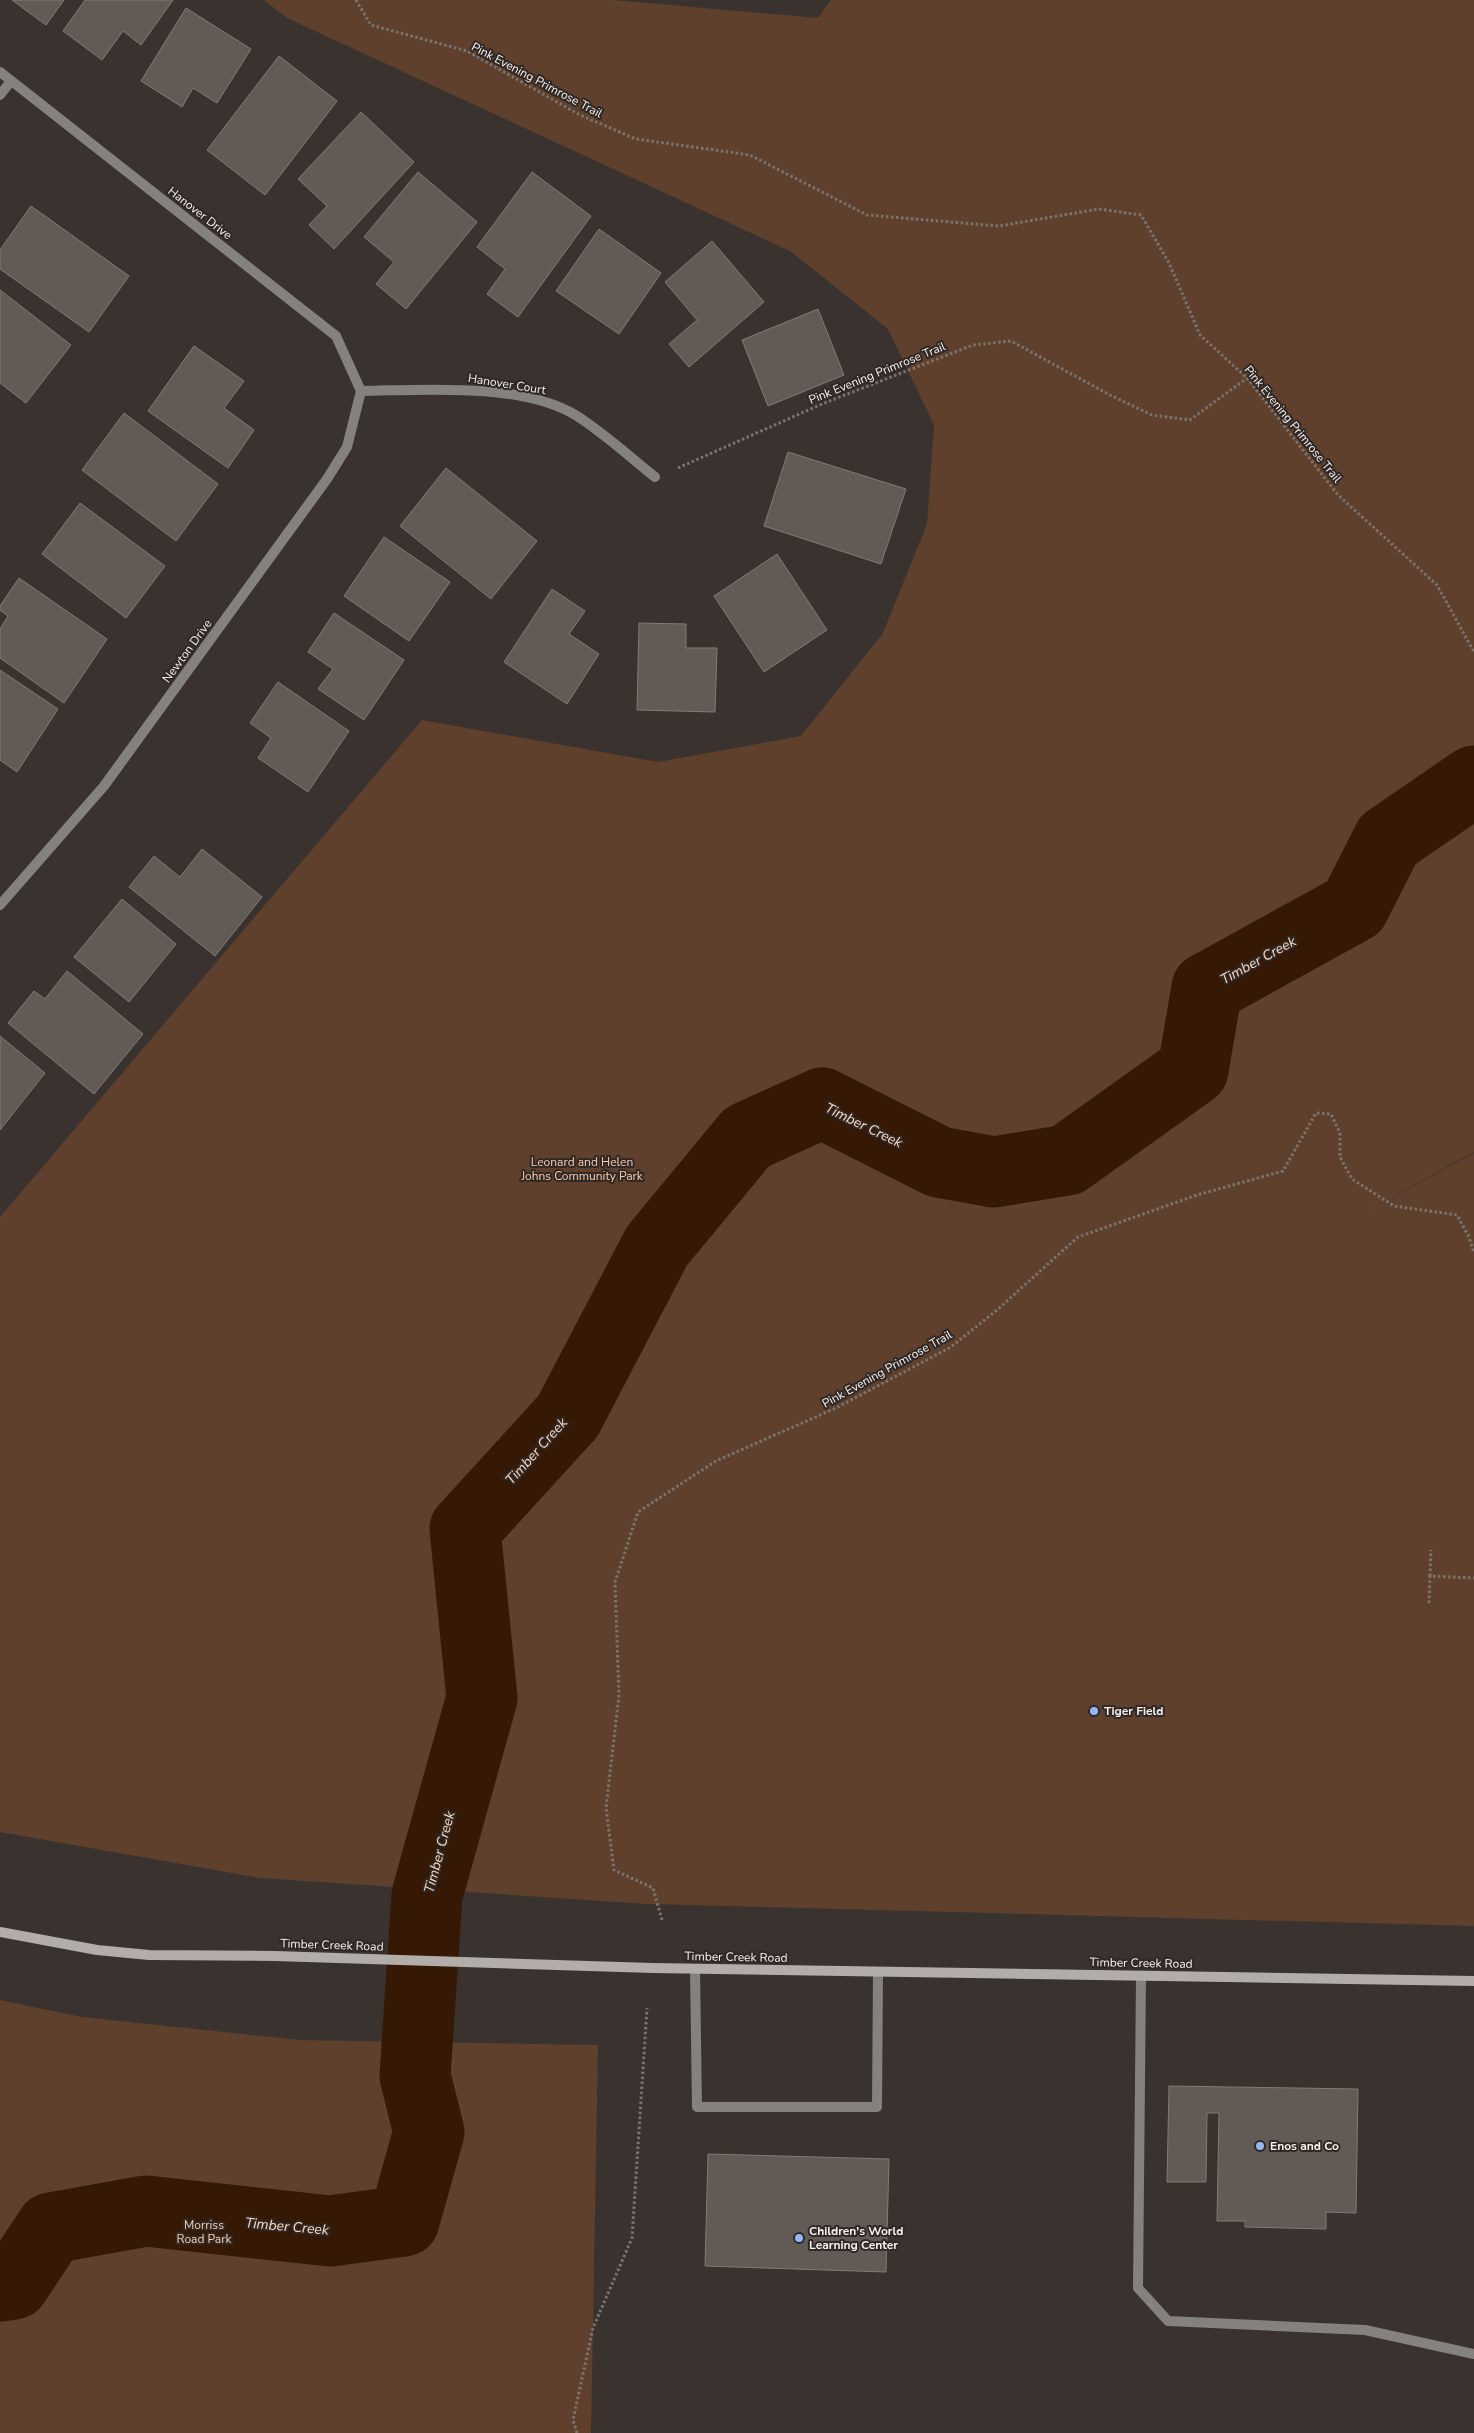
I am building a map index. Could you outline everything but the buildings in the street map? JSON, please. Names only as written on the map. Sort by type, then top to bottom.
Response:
[{"type":"street","name":"Hanover Drive","points":[[0,72],[336,336],[361,391]]},
{"type":"street","points":[[0,95],[11,80]]},
{"type":"street","name":"Hanover Court","points":[[361,391],[462,389],[544,401],[577,416],[655,478]]},
{"type":"street","name":"Newton Drive","points":[[0,906],[104,786],[327,480],[347,447],[361,391]]},
{"type":"street","name":"Timber Creek Road","points":[[0,1932],[97,1950],[149,1956],[275,1956],[695,1969],[1474,1981]]},
{"type":"street","points":[[695,1969],[697,2108],[877,2107],[878,1972]]},
{"type":"street","points":[[1141,1976],[1138,2288],[1168,2321],[1365,2330],[1474,2354]]},
{"type":"path","name":"Pink Evening Primrose Trail","points":[[356,0],[371,25],[467,51],[580,115],[636,139],[750,156],[867,215],[999,226],[1099,209],[1141,215],[1169,262],[1200,335],[1247,378],[1338,495],[1437,585],[1474,652]]},
{"type":"path","name":"Pink Evening Primrose Trail","points":[[655,478],[831,400],[973,345],[1012,341],[1110,395],[1152,415],[1190,420],[1247,378]]},
{"type":"path","name":"Pink Evening Primrose Trail","points":[[662,1920],[653,1888],[614,1870],[606,1808],[619,1695],[615,1582],[638,1512],[716,1461],[836,1408],[951,1347],[997,1310],[1078,1237],[1197,1195],[1283,1171],[1316,1113],[1331,1114],[1340,1133],[1340,1157],[1352,1179],[1394,1206],[1458,1215],[1474,1253]]},
{"type":"path","points":[[1429,1603],[1430,1550]]},
{"type":"path","points":[[1430,1576],[1474,1578]]},
{"type":"path","points":[[577,2433],[573,2420],[593,2328],[632,2238],[647,2008]]},
{"type":"green space","name":"Leonard and Helen Johns Community Park","points":[[264,0],[613,0],[818,18],[831,0],[1474,0],[1474,1152],[1356,1217],[1474,1153],[1474,1926],[647,1904],[260,1878],[0,1832],[0,1217],[422,720],[658,762],[801,736],[883,633],[927,524],[934,425],[888,329],[790,251],[287,18]]},
{"type":"green space","name":"Morriss Road Park","points":[[0,2000],[82,2017],[299,2040],[598,2045],[591,2433],[0,2433]]},
{"type":"waterway","name":"Timber Creek","points":[[0,2286],[14,2284],[51,2228],[146,2211],[330,2231],[404,2221],[429,2132],[415,2076],[427,1895],[482,1698],[465,1529],[568,1416],[657,1246],[747,1137],[822,1103],[939,1162],[994,1172],[1067,1160],[1193,1070],[1207,988],[1354,907],[1388,840],[1474,781]]},
{"type":"place","name":"Tiger Field","points":[[1094,1711]]},
{"type":"place","name":"Enos and Co","points":[[1260,2146]]},
{"type":"place","name":"Children's World Learning Center","points":[[799,2238]]}]
